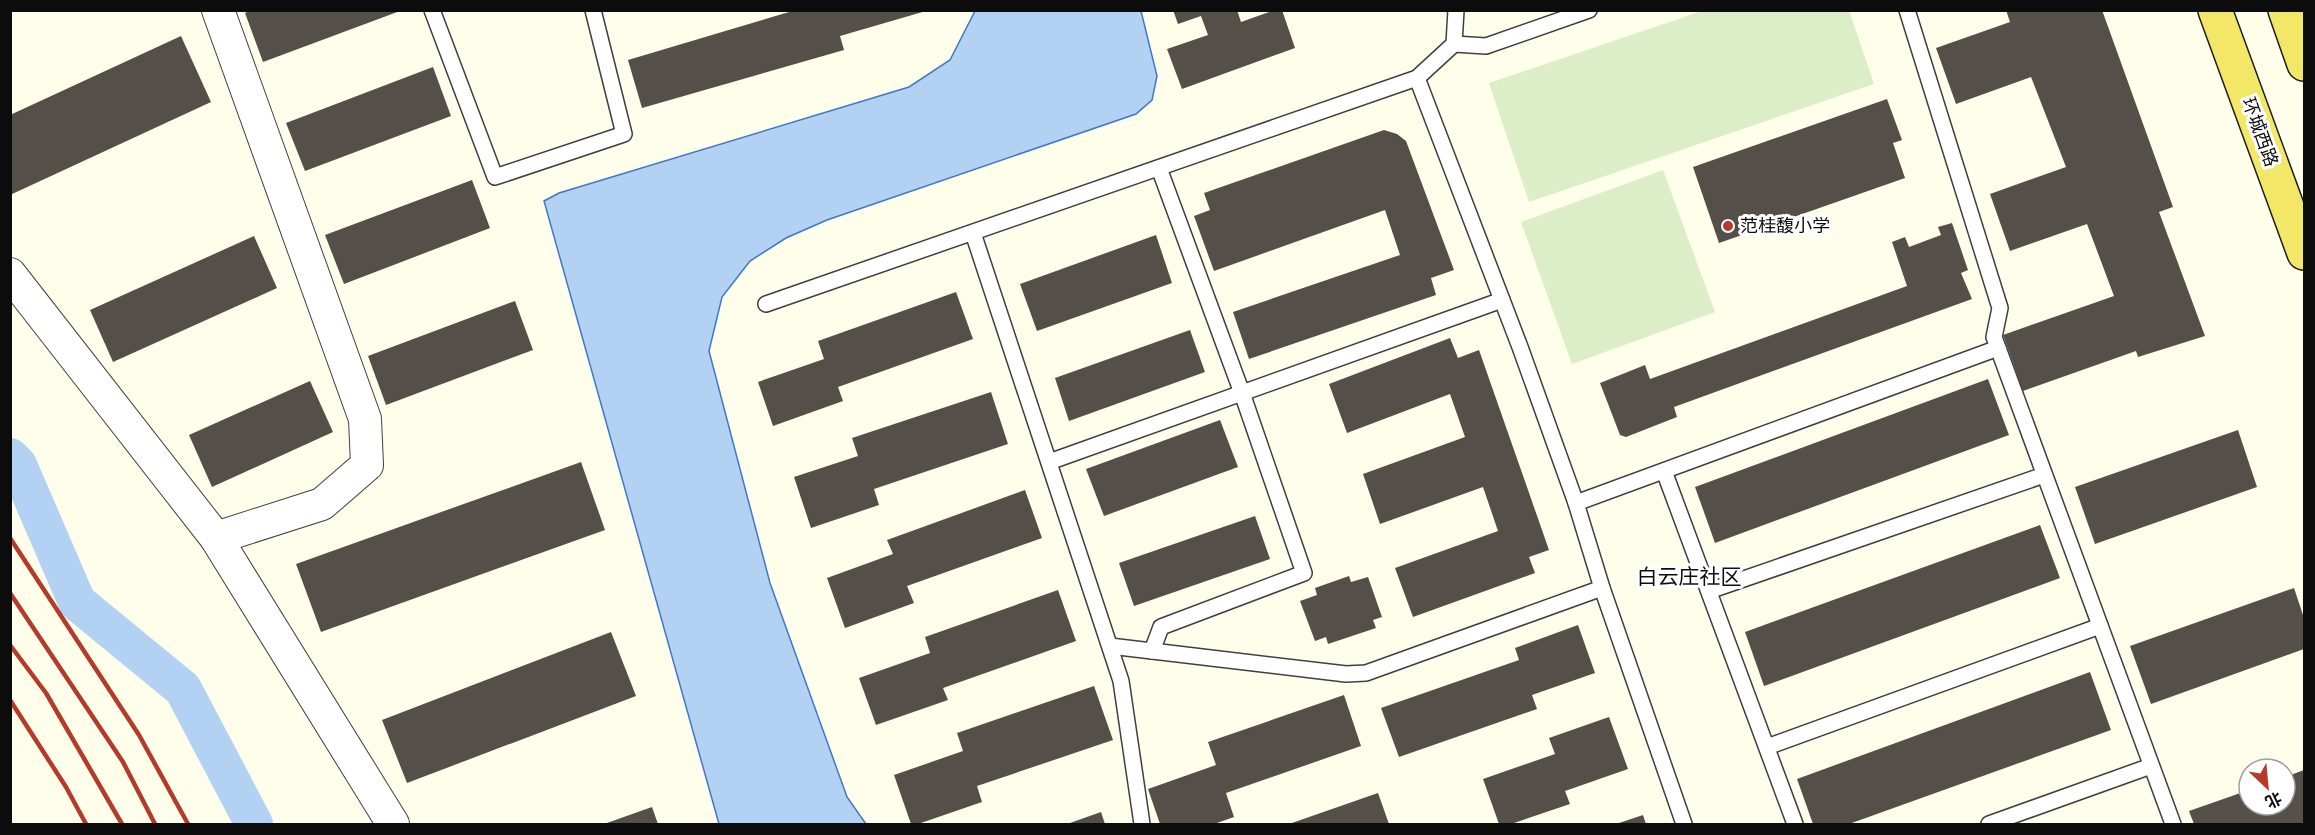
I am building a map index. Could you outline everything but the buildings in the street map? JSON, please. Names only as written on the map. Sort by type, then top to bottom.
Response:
[{"type":"main road","name":"环城西路","points":[[2215,10],[2304,254]]},
{"type":"main road","points":[[2285,10],[2304,64]]},
{"type":"street","points":[[216,538],[322,504],[367,465],[365,419],[218,10]]},
{"type":"street","points":[[10,274],[216,538],[393,825]]},
{"type":"lane","points":[[432,10],[495,177],[624,134],[593,10]]},
{"type":"lane","points":[[766,304],[1417,78],[1454,44],[1456,10]]},
{"type":"lane","points":[[1454,44],[1486,46],[1589,10]]},
{"type":"lane","points":[[1907,10],[2000,308],[1994,337],[2173,825]]},
{"type":"lane","points":[[1417,78],[1502,300],[1576,503],[1602,588],[1684,825]]},
{"type":"lane","points":[[1152,651],[1161,627],[1304,573],[1242,393],[1159,168]]},
{"type":"lane","points":[[973,233],[1121,681],[1142,825]]},
{"type":"lane","points":[[1049,462],[1502,300]]},
{"type":"lane","points":[[1576,503],[1998,348]]},
{"type":"lane","points":[[1664,471],[1795,825]]},
{"type":"lane","points":[[1709,591],[2044,475]]},
{"type":"lane","points":[[1110,646],[1346,674],[1366,672],[1602,588]]},
{"type":"lane","points":[[1767,747],[2100,626]]},
{"type":"lane","points":[[1989,825],[2151,766]]},
{"type":"green space","points":[[1849,10],[1874,84],[1529,202],[1489,83],[1702,11]]},
{"type":"green space","points":[[1663,170],[1715,312],[1572,364],[1521,222]]},
{"type":"water","points":[[975,11],[1141,11],[1157,76],[1152,100],[1136,114],[827,220],[786,238],[750,261],[722,297],[709,351],[770,583],[847,797],[866,824],[719,824],[544,201],[559,193],[909,87],[950,60]]},
{"type":"waterway","points":[[10,457],[18,465],[77,602],[183,689],[254,824]]},
{"type":"railway","points":[[10,538],[139,735],[188,824]]},
{"type":"railway","points":[[10,593],[123,762],[155,824]]},
{"type":"railway","points":[[10,645],[46,693],[122,824]]},
{"type":"railway","points":[[10,700],[66,787],[86,824]]},
{"type":"place","name":"范桂馥小学","points":[[1728,226]]},
{"type":"district","name":"白云庄社区","points":[[1689,577]]}]
